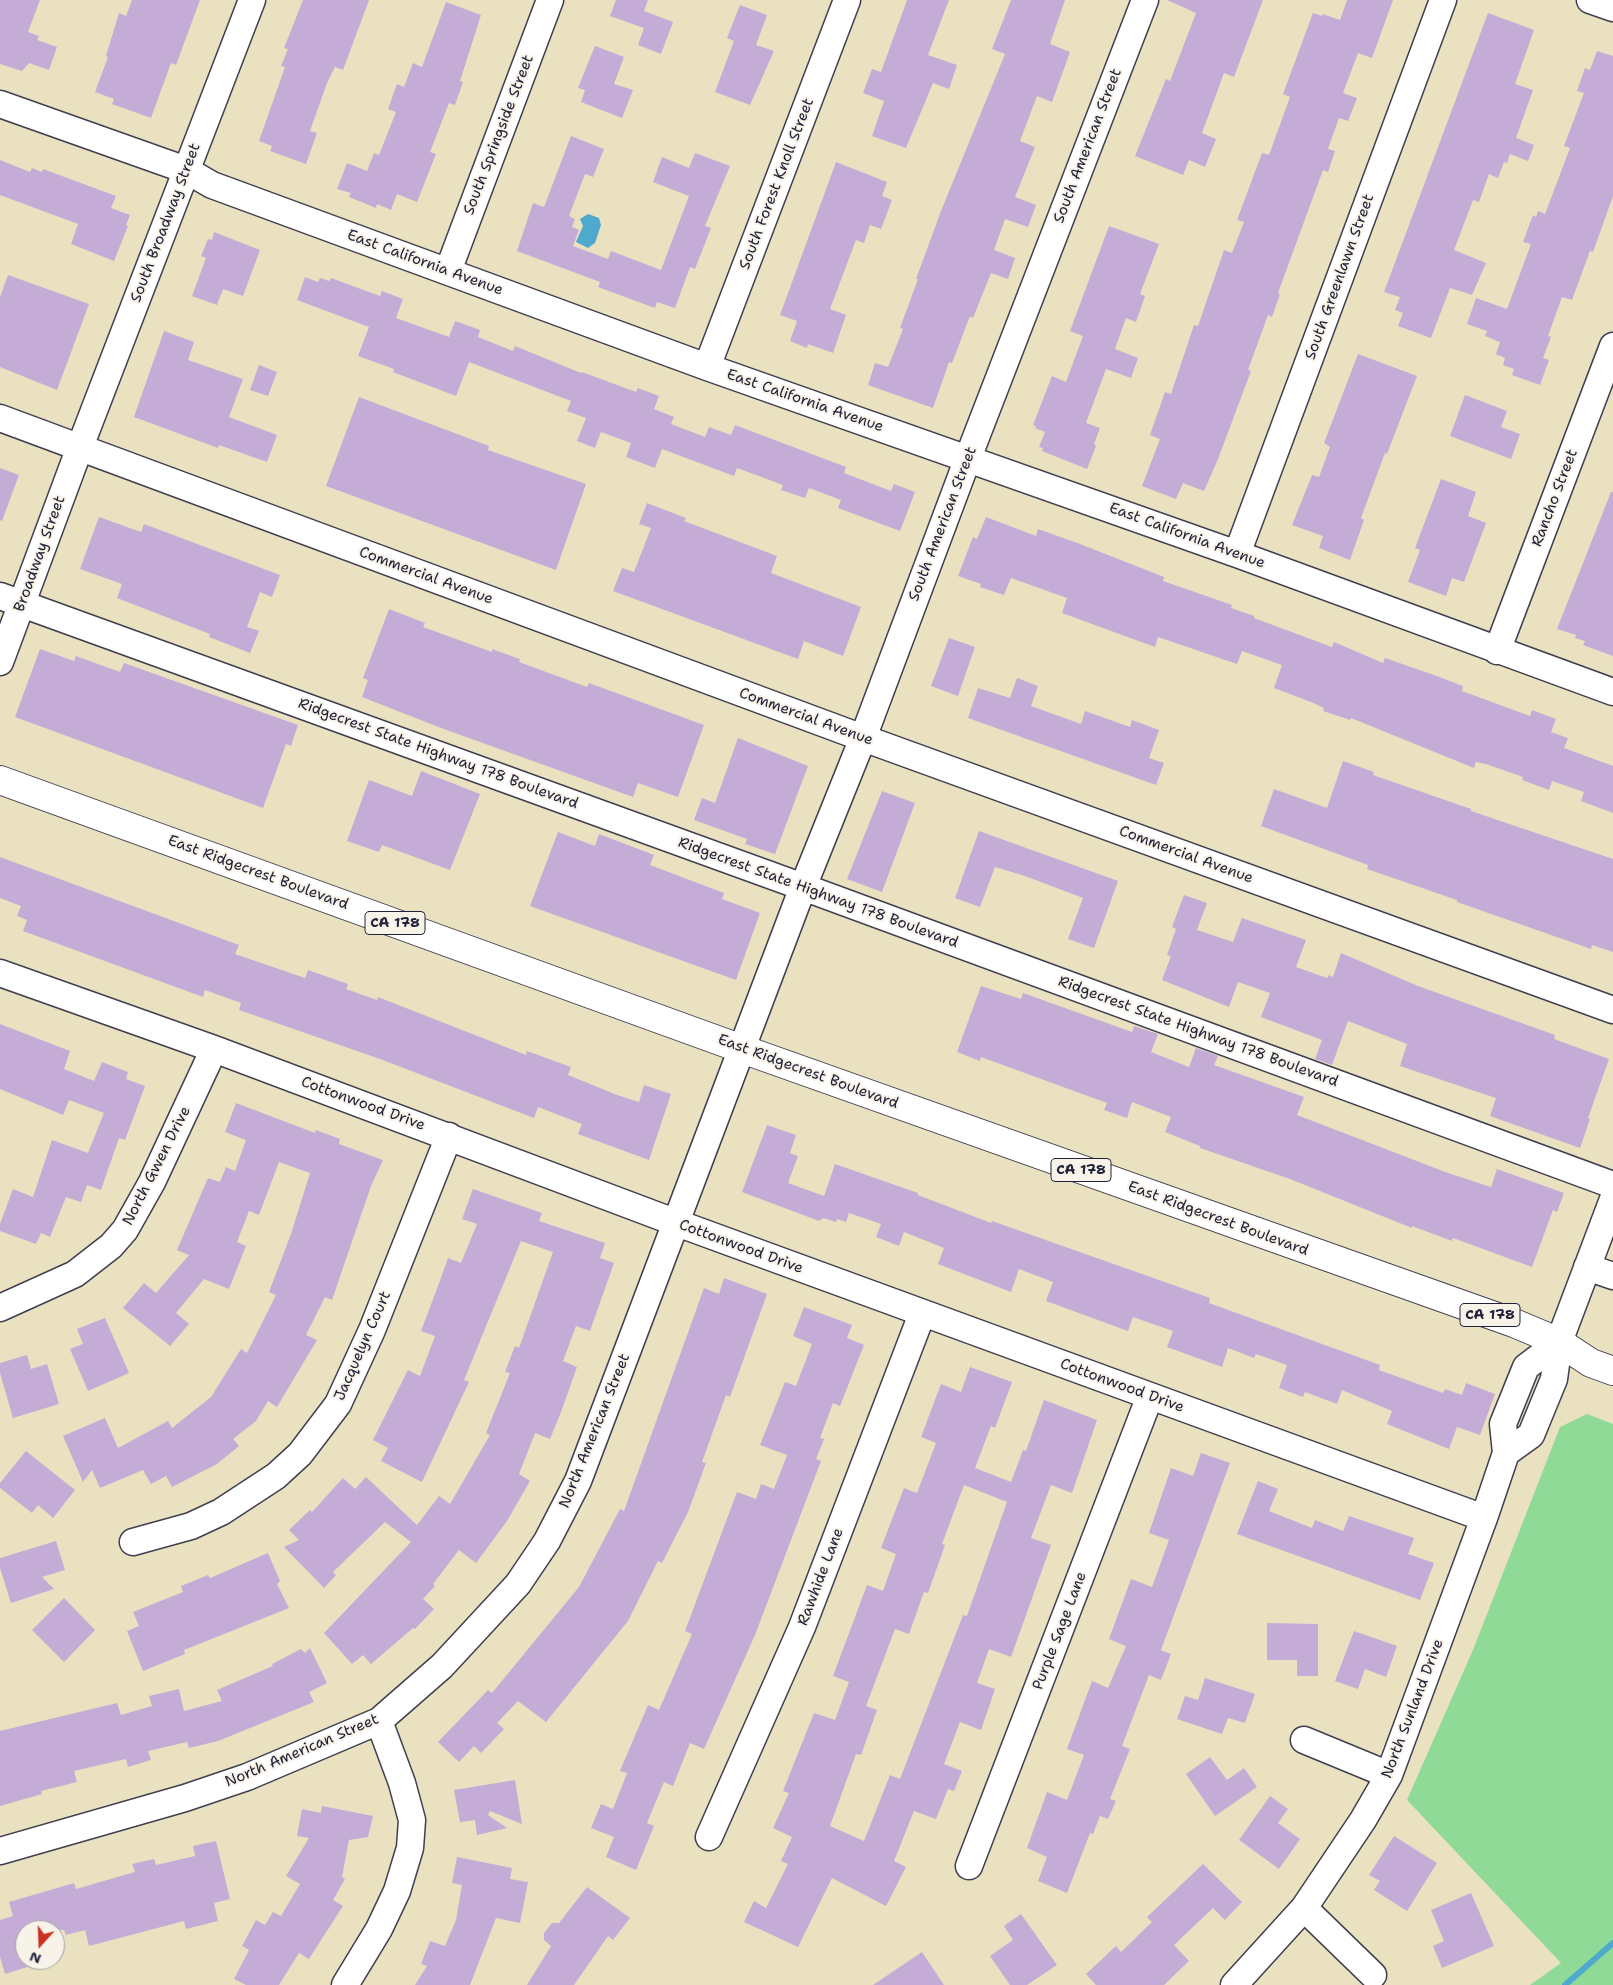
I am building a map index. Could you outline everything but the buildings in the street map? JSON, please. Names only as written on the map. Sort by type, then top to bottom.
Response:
[{"type":"main road","name":"East Ridgecrest Boulevard","points":[[0,780],[1559,1342],[1590,1363],[1613,1371]]},
{"type":"street","name":"South Broadway Street","points":[[80,447],[252,0]]},
{"type":"street","name":"South Springside Street","points":[[448,271],[550,0]]},
{"type":"street","name":"South Forest Knoll Street","points":[[708,367],[846,0]]},
{"type":"street","name":"South American Street","points":[[742,1049],[803,886],[863,738],[968,458],[1145,0]]},
{"type":"street","name":"South Greenlawn Street","points":[[1237,554],[1443,0]]},
{"type":"street","points":[[1590,0],[1613,8]]},
{"type":"street","name":"East California Avenue","points":[[0,104],[186,170],[212,185],[708,367],[1237,554],[1613,692]]},
{"type":"street","name":"Rancho Street","points":[[1497,651],[1613,346]]},
{"type":"street","name":"Commercial Avenue","points":[[0,418],[863,738],[1613,1010]]},
{"type":"street","name":"Broadway Street","points":[[0,662],[11,600],[80,447]]},
{"type":"street","name":"Ridgecrest State Highway 178 Boulevard","points":[[11,600],[803,886],[1613,1185]]},
{"type":"street","name":"Cottonwood Drive","points":[[0,973],[214,1049],[922,1314],[1484,1518]]},
{"type":"street","name":"North Gwen Drive","points":[[0,1308],[75,1274],[111,1246],[125,1230],[152,1182],[214,1049]]},
{"type":"street","name":"North American Street","points":[[0,1851],[185,1798],[247,1777],[379,1721],[442,1666],[518,1584],[547,1541],[578,1481],[742,1049]]},
{"type":"street","name":"Jacquelyn Court","points":[[133,1542],[191,1526],[221,1512],[276,1476],[300,1454],[342,1395],[372,1330],[449,1136]]},
{"type":"street","points":[[1559,1342],[1613,1199]]},
{"type":"street","points":[[1584,1275],[1613,1276]]},
{"type":"street","name":"Rawhide Lane","points":[[709,1837],[802,1627],[922,1314]]},
{"type":"street","name":"North Sunland Drive","points":[[1234,1985],[1304,1908],[1363,1820],[1389,1775],[1484,1518],[1506,1453],[1502,1424],[1526,1367],[1559,1342]]},
{"type":"street","name":"Purple Sage Lane","points":[[969,1866],[1150,1396]]},
{"type":"street","points":[[345,1985],[386,1914],[397,1891],[410,1848],[412,1820],[402,1783],[379,1721]]},
{"type":"street","points":[[1304,1740],[1389,1775]]},
{"type":"street","points":[[1304,1908],[1373,1974]]},
{"type":"green space","points":[[1587,1414],[1613,1424],[1613,1985],[1530,1985],[1561,1963],[1407,1800],[1473,1650],[1560,1427]]},
{"type":"water","points":[[588,214],[599,218],[601,225],[595,243],[588,248],[576,242],[583,226],[580,219]]},
{"type":"waterway","points":[[1565,1985],[1613,1943]]}]
